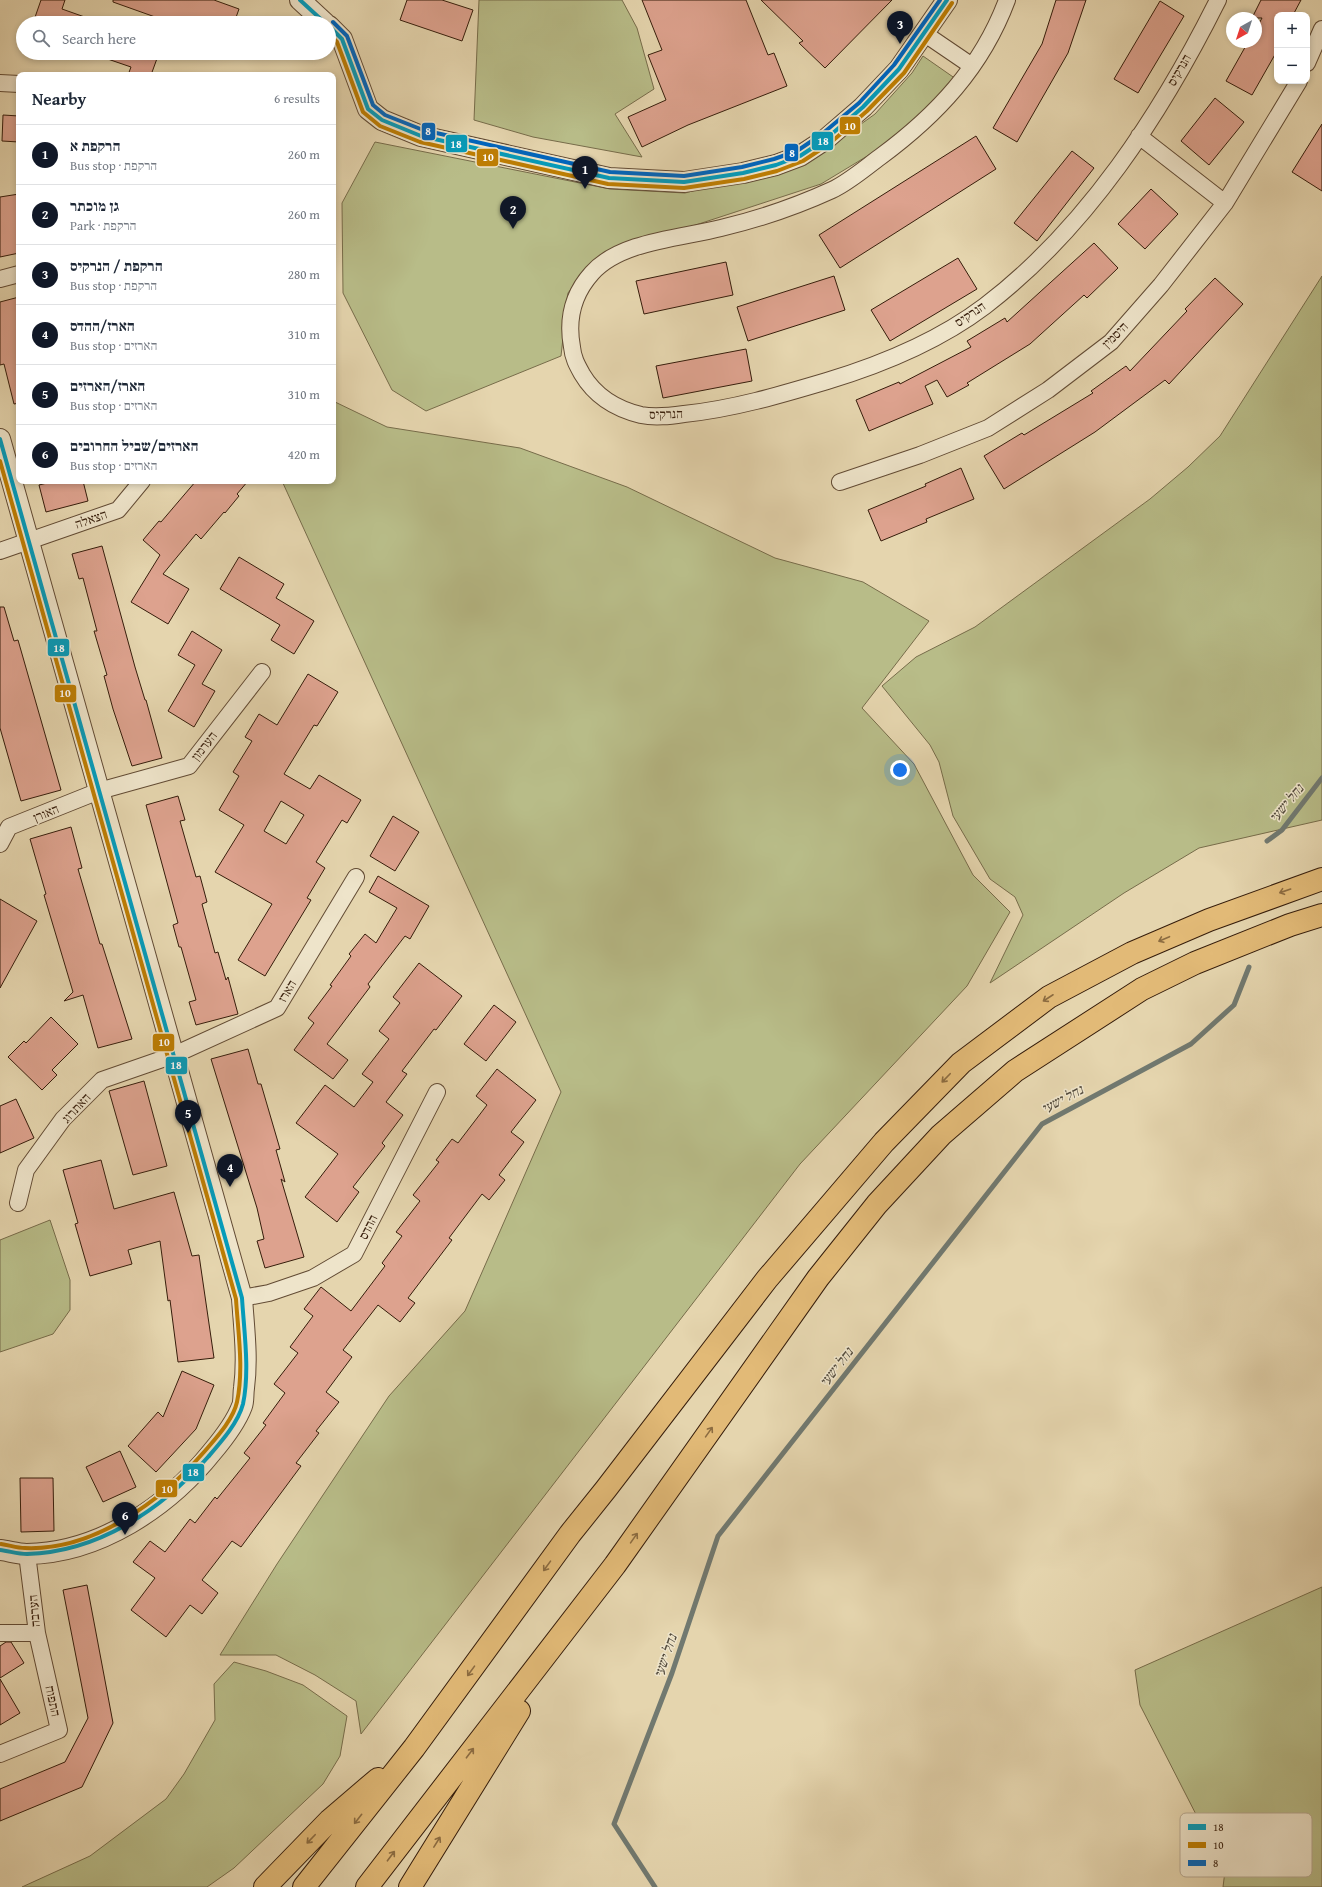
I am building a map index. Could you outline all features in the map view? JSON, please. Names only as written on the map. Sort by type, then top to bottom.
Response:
[{"type":"highway","points":[[304,1887],[414,1748],[570,1534],[611,1483],[767,1279],[884,1142],[961,1063],[1049,997],[1132,953],[1209,920],[1322,879]]},
{"type":"highway","points":[[410,1887],[506,1731],[615,1565],[818,1278],[877,1204],[941,1135],[1015,1071],[1142,989],[1195,963],[1290,925],[1322,915]]},
{"type":"highway","points":[[367,1887],[615,1565]]},
{"type":"highway","points":[[265,1887],[330,1820],[414,1748]]},
{"type":"street","points":[[300,0],[317,16]]},
{"type":"street","points":[[336,33],[342,39],[368,109],[382,120],[421,136],[608,178],[684,182],[743,173],[776,165],[800,156],[826,139],[863,107],[899,69],[925,34],[947,0]]},
{"type":"street","name":"הנרקיס","points":[[1007,0],[1001,17],[972,66],[956,89],[932,114],[895,146],[834,188],[769,214],[724,228],[628,248],[605,261],[592,273],[576,294],[571,316],[570,335],[573,358],[585,379],[596,393],[617,406],[642,415],[666,416],[708,412],[776,396],[850,374],[897,355],[945,331],[983,308],[1050,248],[1089,206],[1140,136],[1218,0]]},
{"type":"street","points":[[1310,56],[1322,29]]},
{"type":"street","points":[[925,34],[972,66]]},
{"type":"street","points":[[0,83],[16,84]]},
{"type":"street","name":"היסמין","points":[[840,482],[920,455],[988,428],[1048,390],[1111,342],[1161,285],[1225,203],[1297,84]]},
{"type":"street","points":[[1140,136],[1225,203]]},
{"type":"street","points":[[0,279],[16,275]]},
{"type":"street","points":[[0,439],[242,1298],[246,1368],[242,1406],[223,1438],[196,1472],[167,1497],[130,1524],[97,1540],[63,1549],[27,1554],[0,1550]]},
{"type":"street","name":"הצאלה","points":[[0,550],[118,510],[140,484]]},
{"type":"street","name":"הערמון","points":[[99,791],[189,766],[262,672]]},
{"type":"street","name":"האורן","points":[[0,844],[9,828],[99,791]]},
{"type":"street","name":"הארז","points":[[174,1055],[277,1008],[356,877]]},
{"type":"street","name":"האתרוג","points":[[18,1203],[26,1170],[63,1119],[102,1080],[174,1055]]},
{"type":"street","name":"ההדס","points":[[242,1298],[269,1293],[313,1278],[354,1254],[437,1092]]},
{"type":"street","name":"הערבה","points":[[0,1633],[37,1633],[27,1554]]},
{"type":"street","name":"התפוח","points":[[0,1754],[59,1730],[37,1633]]},
{"type":"green space","points":[[479,0],[622,0],[637,28],[654,89],[615,114],[642,157],[533,137],[474,120]]},
{"type":"green space","points":[[923,56],[956,79],[907,132],[821,184],[604,255],[584,271],[568,293],[561,356],[426,411],[392,390],[343,293],[342,203],[375,142],[610,189],[685,193],[803,161],[829,147],[875,114],[912,73]]},
{"type":"green space","points":[[1322,276],[1322,820],[1199,848],[1124,893],[990,983],[1023,915],[1015,897],[990,879],[953,816],[939,762],[930,745],[882,686],[916,657],[975,627],[1150,499],[1188,467],[1220,436]]},
{"type":"green space","points":[[336,402],[387,427],[520,448],[627,487],[775,558],[863,582],[929,621],[862,708],[914,764],[973,875],[1010,912],[967,986],[800,1164],[361,1734],[356,1701],[315,1675],[276,1655],[220,1655],[277,1564],[389,1396],[465,1311],[561,1092],[283,484],[336,484]]},
{"type":"green space","points":[[50,1220],[70,1280],[70,1310],[53,1334],[0,1352],[0,1240]]},
{"type":"green space","points":[[1322,1587],[1322,1887],[1223,1887],[1224,1877],[1312,1877],[1312,1813],[1195,1813],[1140,1705],[1135,1670]]},
{"type":"green space","points":[[234,1662],[266,1671],[303,1685],[347,1716],[340,1756],[323,1784],[234,1868],[207,1887],[22,1887],[90,1856],[166,1799],[184,1774],[215,1720],[214,1684]]},
{"type":"building","points":[[41,0],[65,0],[62,9],[82,16],[35,16]]},
{"type":"building","points":[[113,0],[214,0],[239,9],[236,16],[152,16],[113,2]]},
{"type":"building","points":[[407,0],[442,0],[473,10],[462,41],[400,20]]},
{"type":"building","points":[[642,0],[746,0],[768,55],[774,53],[787,86],[688,125],[642,147],[628,117],[666,100],[648,55],[662,50]]},
{"type":"building","points":[[761,0],[892,0],[825,68],[799,43],[803,41]]},
{"type":"building","points":[[1056,0],[1086,0],[1068,53],[1017,142],[993,128],[1042,44]]},
{"type":"building","points":[[1261,0],[1301,0],[1295,12],[1274,12],[1274,56],[1252,95],[1226,81],[1245,48],[1262,48],[1262,12],[1255,12]]},
{"type":"building","points":[[1160,1],[1184,16],[1138,93],[1114,79]]},
{"type":"building","points":[[111,60],[156,60],[152,72],[129,72],[131,67]]},
{"type":"building","points":[[1215,98],[1244,122],[1209,165],[1181,141]]},
{"type":"building","points":[[3,115],[16,116],[16,142],[2,141]]},
{"type":"building","points":[[1322,124],[1322,191],[1292,172]]},
{"type":"building","points":[[976,136],[996,169],[840,268],[819,235]]},
{"type":"building","points":[[1072,151],[1094,168],[1037,241],[1014,223]]},
{"type":"building","points":[[1151,189],[1178,214],[1145,249],[1118,224]]},
{"type":"building","points":[[16,194],[16,254],[0,257],[0,197]]},
{"type":"building","points":[[1094,243],[1118,268],[1087,298],[1084,295],[1030,344],[967,383],[969,385],[947,397],[937,380],[925,386],[933,404],[869,431],[856,400],[899,382],[900,384],[971,347],[967,341],[1005,318],[1007,322]]},
{"type":"building","points":[[958,258],[977,289],[890,341],[871,310]]},
{"type":"building","points":[[726,262],[733,295],[644,314],[636,281]]},
{"type":"building","points":[[834,276],[845,310],[748,341],[737,307]]},
{"type":"building","points":[[1215,278],[1243,304],[1169,384],[1165,380],[1095,432],[1004,489],[984,456],[1022,433],[1024,435],[1093,393],[1091,391],[1126,366],[1130,371],[1187,311],[1185,309]]},
{"type":"building","points":[[16,298],[16,404],[14,404],[4,364],[0,365],[0,302]]},
{"type":"building","points":[[746,349],[752,381],[663,398],[656,366]]},
{"type":"building","points":[[961,468],[974,499],[926,519],[927,522],[881,541],[868,510],[926,486],[925,484]]},
{"type":"building","points":[[84,484],[88,501],[46,512],[39,485]]},
{"type":"building","points":[[193,484],[245,484],[237,494],[239,496],[225,513],[224,512],[201,539],[196,534],[163,574],[189,589],[168,624],[131,602],[160,555],[143,540],[159,521],[161,522]]},
{"type":"building","points":[[102,546],[162,758],[132,766],[113,709],[104,676],[107,675],[94,631],[97,631],[83,578],[79,579],[72,554]]},
{"type":"building","points":[[239,557],[284,584],[276,598],[314,621],[294,654],[271,640],[280,625],[220,589]]},
{"type":"building","points":[[0,607],[4,607],[14,641],[18,640],[61,790],[21,801],[0,728]]},
{"type":"building","points":[[192,631],[222,650],[202,684],[215,691],[194,727],[168,711],[195,665],[178,655]]},
{"type":"building","points":[[308,674],[338,692],[317,726],[314,725],[284,774],[310,789],[319,775],[361,800],[347,823],[342,820],[316,862],[325,868],[307,898],[311,900],[265,976],[238,960],[272,904],[215,872],[244,825],[219,810],[239,776],[233,772],[252,741],[245,737],[259,714],[277,725]],"holes":[[[281,801],[304,815],[286,844],[264,831]]]},
{"type":"building","points":[[178,796],[185,820],[180,821],[196,877],[200,876],[207,902],[202,904],[215,953],[218,952],[226,980],[228,977],[238,1014],[196,1025],[189,1002],[196,1000],[173,925],[178,923],[146,805]]},
{"type":"building","points":[[393,816],[419,832],[395,871],[370,856]]},
{"type":"building","points":[[71,827],[82,868],[78,869],[100,944],[102,944],[132,1039],[98,1048],[83,995],[64,1001],[73,992],[44,895],[46,894],[30,839]]},
{"type":"building","points":[[378,876],[429,906],[410,939],[405,936],[368,984],[370,987],[327,1044],[348,1060],[333,1079],[294,1050],[314,1023],[308,1018],[332,986],[330,985],[351,956],[349,954],[365,934],[376,943],[397,908],[369,892]]},
{"type":"building","points":[[0,899],[37,921],[0,988]]},
{"type":"building","points":[[419,963],[462,996],[436,1030],[434,1029],[402,1071],[407,1074],[386,1102],[403,1115],[382,1143],[385,1146],[353,1187],[359,1192],[337,1222],[305,1197],[338,1154],[296,1123],[325,1085],[354,1107],[373,1082],[362,1074],[389,1039],[379,1031],[400,1003],[393,997]]},
{"type":"building","points":[[494,1005],[516,1022],[486,1061],[464,1044]]},
{"type":"building","points":[[51,1017],[78,1044],[52,1070],[57,1075],[42,1090],[8,1057],[24,1041],[26,1043]]},
{"type":"building","points":[[248,1049],[258,1084],[261,1084],[280,1149],[276,1150],[285,1182],[281,1179],[304,1257],[265,1268],[257,1241],[264,1239],[257,1208],[211,1059]]},
{"type":"building","points":[[497,1069],[536,1100],[511,1132],[524,1142],[499,1175],[505,1180],[489,1200],[482,1194],[449,1238],[452,1240],[408,1298],[415,1303],[400,1322],[378,1305],[343,1350],[352,1357],[326,1392],[339,1402],[316,1431],[319,1433],[296,1463],[301,1466],[241,1547],[232,1541],[202,1580],[218,1593],[202,1614],[190,1605],[166,1637],[131,1610],[155,1578],[133,1562],[150,1541],[165,1552],[190,1519],[195,1523],[215,1497],[217,1499],[250,1458],[244,1453],[266,1425],[263,1423],[285,1393],[274,1384],[298,1353],[290,1347],[313,1316],[304,1309],[321,1287],[351,1311],[385,1266],[382,1263],[402,1236],[396,1232],[420,1201],[413,1195],[439,1162],[436,1160],[452,1139],[458,1143],[487,1105],[476,1096]]},
{"type":"building","points":[[144,1081],[167,1166],[133,1175],[109,1091]]},
{"type":"building","points":[[16,1099],[34,1138],[0,1153],[0,1106]]},
{"type":"building","points":[[101,1160],[114,1209],[174,1192],[192,1256],[199,1255],[214,1358],[178,1362],[170,1300],[168,1301],[160,1241],[128,1250],[132,1264],[90,1276],[75,1224],[78,1223],[63,1170]]},
{"type":"building","points":[[182,1371],[214,1385],[196,1429],[156,1472],[128,1446],[158,1412],[163,1417]]},
{"type":"building","points":[[120,1451],[136,1487],[103,1502],[86,1467]]},
{"type":"building","points":[[20,1478],[53,1478],[54,1531],[21,1532]]},
{"type":"building","points":[[87,1585],[113,1723],[82,1787],[0,1821],[0,1789],[65,1762],[88,1718],[63,1590]]},
{"type":"building","points":[[6,1642],[11,1642],[24,1663],[0,1678],[0,1646]]},
{"type":"building","points":[[0,1679],[20,1713],[0,1725]]},
{"type":"waterway","name":"נחל ישעי","points":[[1267,841],[1282,830],[1322,778]]},
{"type":"waterway","name":"נחל ישעי","points":[[655,1887],[614,1824],[672,1673],[718,1536],[1042,1124],[1191,1044],[1234,1005],[1249,967]]},
{"type":"transit line","name":"18","points":[[300,0],[317,16]]},
{"type":"transit line","name":"8","points":[[336,25],[347,36],[373,105],[385,115],[423,130],[610,172],[684,176],[742,167],[774,159],[797,151],[822,134],[859,103],[894,65],[940,0]]},
{"type":"transit line","name":"18","points":[[336,33],[342,39],[368,109],[382,120],[421,136],[609,178],[684,182],[743,173],[776,165],[800,156],[826,139],[863,107],[899,69],[947,0]]},
{"type":"transit line","name":"10","points":[[336,41],[363,112],[380,126],[420,142],[608,184],[684,188],[744,179],[777,171],[803,161],[829,144],[867,111],[904,73],[952,3]]},
{"type":"transit line","name":"18","points":[[0,439],[242,1298],[246,1365],[243,1404],[241,1411],[233,1425],[208,1457],[190,1476],[150,1510],[104,1536],[79,1545],[54,1551],[27,1554],[0,1550]]},
{"type":"transit line","name":"10","points":[[0,461],[236,1299],[240,1364],[237,1402],[228,1422],[214,1441],[187,1470],[147,1505],[124,1520],[101,1532],[76,1541],[51,1547],[19,1548],[1,1544]]},
{"type":"place","name":"הרקפת / הנרקיס","points":[[900,44]]},
{"type":"place","name":"הרקפת א","points":[[585,189]]},
{"type":"place","name":"גן מוכתר","points":[[513,229]]},
{"type":"place","name":"הארז/הארזים","points":[[188,1133]]},
{"type":"place","name":"הארז/ההדס","points":[[230,1187]]},
{"type":"place","name":"הארזים/שביל החרובים","points":[[125,1535]]}]
